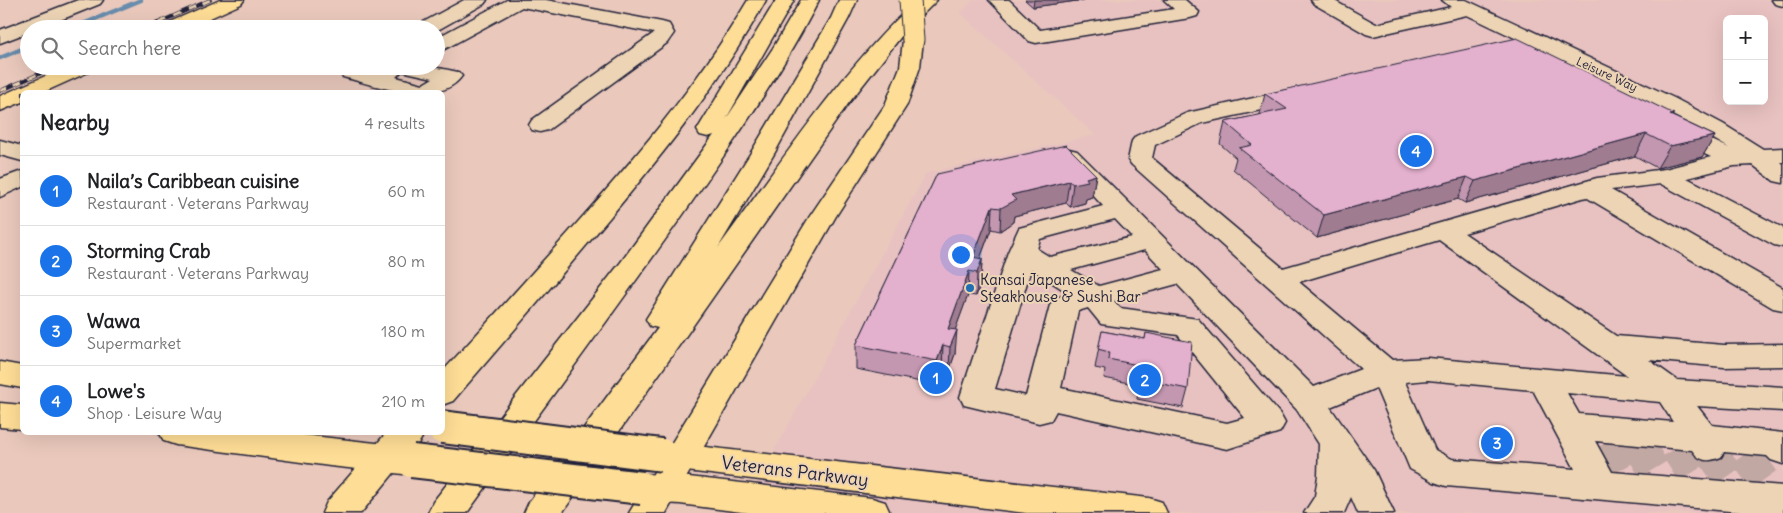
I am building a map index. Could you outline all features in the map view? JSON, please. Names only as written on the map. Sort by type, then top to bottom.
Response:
[{"type":"main road","points":[[190,20],[235,0]]},
{"type":"main road","points":[[445,390],[644,163],[707,79],[745,22],[756,0]]},
{"type":"main road","points":[[592,320],[743,75],[785,0]]},
{"type":"main road","points":[[446,513],[640,256],[755,93],[797,26],[810,0]]},
{"type":"main road","points":[[541,513],[762,154],[840,18],[848,0]]},
{"type":"main road","points":[[659,480],[823,216],[896,105],[910,67],[913,40],[910,0]]},
{"type":"main road","points":[[541,513],[840,99],[896,30],[928,0]]},
{"type":"main road","points":[[32,90],[66,75]]},
{"type":"main road","points":[[0,104],[20,95]]},
{"type":"main road","points":[[0,373],[20,377]]},
{"type":"main road","points":[[0,415],[20,417]]},
{"type":"main road","name":"Veterans Parkway","points":[[445,428],[659,480],[1148,513]]},
{"type":"main road","name":"Veterans Parkway","points":[[212,435],[401,451],[659,480],[872,513]]},
{"type":"main road","points":[[340,513],[401,451]]},
{"type":"street","points":[[45,20],[94,0]]},
{"type":"street","points":[[441,20],[478,0]]},
{"type":"street","points":[[445,41],[518,0],[662,28],[664,33],[660,39],[540,125]]},
{"type":"street","points":[[998,0],[1036,37],[1190,12],[1172,0]]},
{"type":"street","points":[[1320,0],[1373,30],[1394,39],[1464,24],[1455,8]]},
{"type":"street","name":"Leisure Way","points":[[1455,8],[1534,40],[1658,98],[1714,128],[1759,156],[1783,176]]},
{"type":"street","points":[[0,38],[20,30]]},
{"type":"street","points":[[1534,40],[1502,48],[1734,158]]},
{"type":"street","points":[[359,75],[422,90]]},
{"type":"street","points":[[376,79],[383,75]]},
{"type":"street","points":[[428,90],[451,76],[445,75]]},
{"type":"street","points":[[1321,89],[1195,118],[1144,141],[1140,160],[1385,372],[1422,459],[1446,472],[1681,463],[1777,444],[1783,451]]},
{"type":"street","points":[[0,147],[20,153]]},
{"type":"street","points":[[1048,159],[1067,154],[1309,402],[1327,426],[1336,446],[1361,480],[1376,513]]},
{"type":"street","points":[[1278,279],[1606,183],[1665,176],[1734,158],[1783,155]]},
{"type":"street","points":[[1665,176],[1783,239]]},
{"type":"street","points":[[0,189],[20,179]]},
{"type":"street","points":[[1589,188],[1783,301]]},
{"type":"street","points":[[1121,209],[1028,234],[976,397],[1038,410],[1065,305],[1183,273]]},
{"type":"street","points":[[1443,231],[1609,346],[1670,392],[1681,463]]},
{"type":"street","points":[[1047,267],[1151,240]]},
{"type":"street","points":[[1022,252],[1095,297],[1111,317],[1187,326],[1268,423],[1227,436],[1042,396]]},
{"type":"street","points":[[1609,346],[1724,356],[1783,355]]},
{"type":"street","points":[[1309,402],[1385,372],[1428,369],[1670,392],[1783,399]]},
{"type":"street","points":[[1543,380],[1681,463]]},
{"type":"street","points":[[1322,513],[1332,501],[1336,476],[1336,446]]},
{"type":"shaded area","points":[[973,0],[1783,0],[1783,513],[740,513],[926,173],[1095,135],[960,13]]},
{"type":"building","points":[[1517,38],[1674,114],[1670,115],[1715,136],[1670,146],[1646,134],[1475,181],[1467,177],[1324,215],[1239,148],[1252,145],[1225,122],[1287,109],[1265,94]]},
{"type":"building","points":[[1066,145],[1096,175],[1086,178],[1088,181],[1073,184],[1069,181],[1011,195],[1016,200],[1001,208],[992,207],[973,257],[982,259],[977,273],[969,271],[948,329],[957,330],[950,347],[943,345],[937,361],[856,345],[937,174]]},
{"type":"building","points":[[1102,331],[1145,339],[1146,333],[1192,342],[1188,389],[1142,380],[1143,366],[1108,359],[1109,352],[1098,349]]},
{"type":"waterway","points":[[93,20],[141,0]]},
{"type":"waterway","points":[[0,58],[20,50]]},
{"type":"tunnel","points":[[1609,441],[1624,468]]},
{"type":"tunnel","points":[[1637,442],[1654,470]]},
{"type":"tunnel","points":[[1676,448],[1692,473]]},
{"type":"tunnel","points":[[1710,450],[1729,478]]},
{"type":"tunnel","points":[[1745,454],[1764,480]]},
{"type":"railway","points":[[164,20],[210,0]]},
{"type":"railway","points":[[0,91],[36,75]]},
{"type":"place","name":"Lowe's","points":[[1416,151]]},
{"type":"place","name":"Kansai Japanese Steakhouse & Sushi Bar","points":[[970,288]]},
{"type":"place","name":"Naila’s Caribbean cuisine","points":[[936,378]]},
{"type":"place","name":"Storming Crab","points":[[1145,380]]},
{"type":"place","name":"Wawa","points":[[1497,443]]}]
